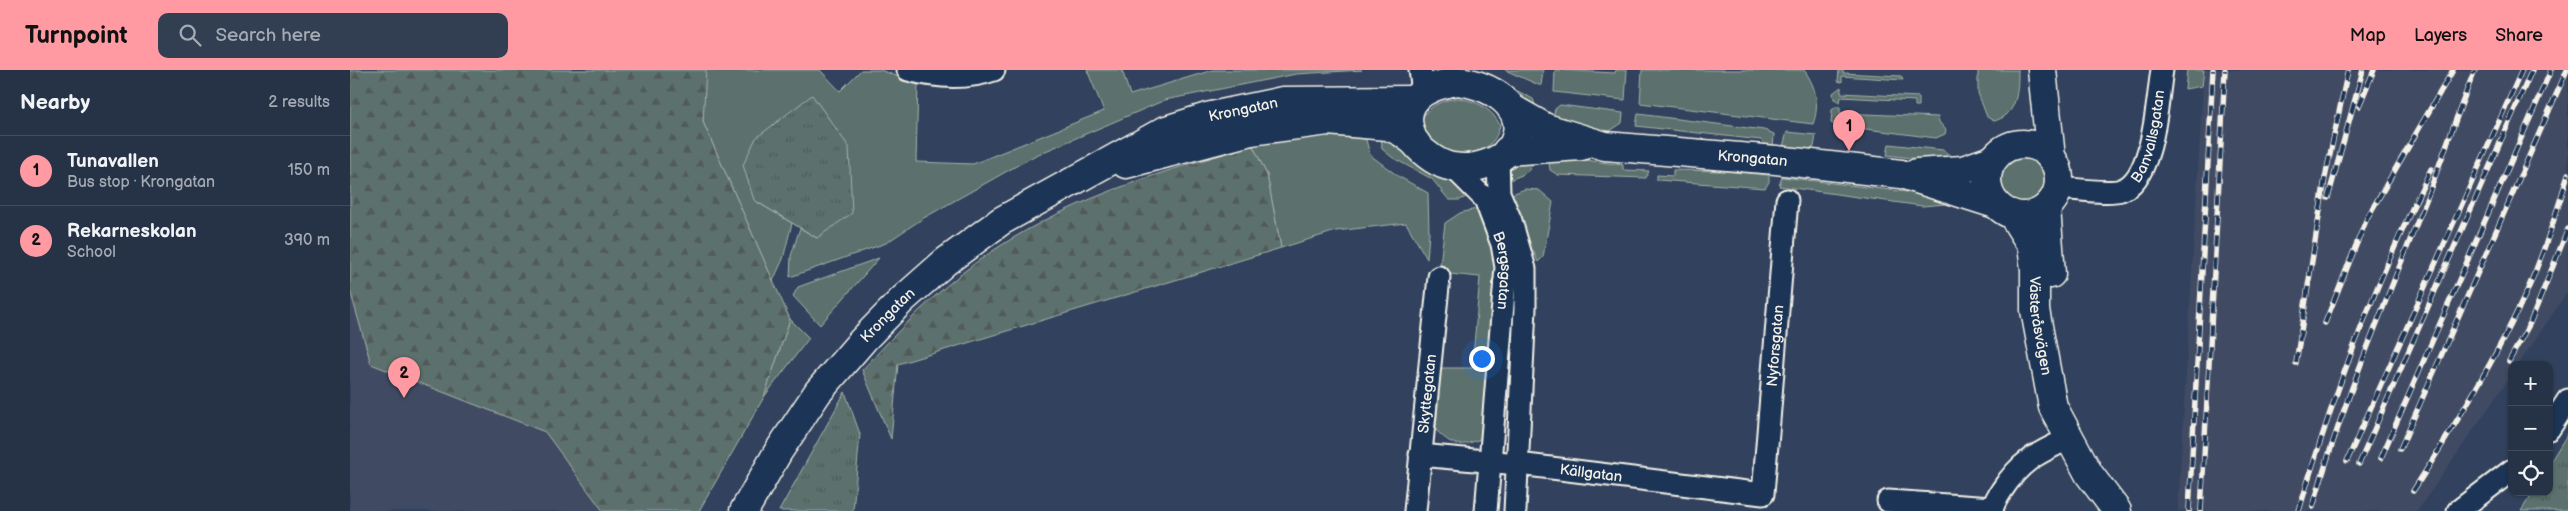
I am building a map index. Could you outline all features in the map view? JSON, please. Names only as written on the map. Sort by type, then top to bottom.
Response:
[{"type":"street","points":[[908,70],[930,76],[958,77],[994,70]]},
{"type":"street","points":[[2023,144],[2031,123],[2041,70]]},
{"type":"street","points":[[2041,70],[2051,158]]},
{"type":"street","name":"Banvallsgatan","points":[[2053,198],[2120,190],[2134,182],[2149,152],[2162,70]]},
{"type":"street","points":[[1449,76],[1484,86],[1502,98],[1511,108],[1517,120],[1516,132],[1513,143],[1503,154],[1467,168],[1452,167],[1427,154],[1416,143],[1409,130],[1408,114],[1419,87],[1449,76]]},
{"type":"street","name":"Krongatan","points":[[744,511],[778,452],[818,392],[863,340],[902,300],[945,262],[1000,221],[1166,130],[1247,108],[1283,101],[1419,87]]},
{"type":"street","name":"Krongatan","points":[[1511,108],[1546,128],[1605,146]]},
{"type":"street","name":"Krongatan","points":[[1086,175],[1251,131],[1328,121],[1388,126],[1401,132],[1416,143]]},
{"type":"street","points":[[2023,144],[2044,150],[2051,158],[2060,178],[2053,198],[2027,215],[2004,209],[1990,194],[1988,182],[1992,160],[2006,149],[2023,144]]},
{"type":"street","name":"Krongatan","points":[[1503,154],[1544,147],[1605,146],[1776,160],[1901,174],[1963,170],[1992,160]]},
{"type":"street","name":"Bergsgatan","points":[[1503,154],[1499,193],[1511,221],[1525,269],[1525,308],[1515,511]]},
{"type":"street","name":"Bergsgatan","points":[[1452,167],[1486,198],[1502,244],[1506,267],[1486,511]]},
{"type":"street","name":"Krongatan","points":[[1901,174],[2004,209]]},
{"type":"street","name":"Västeråsvägen","points":[[2053,198],[2054,306],[2060,354],[2070,399],[2070,438]]},
{"type":"street","name":"Nyforsgatan","points":[[1763,494],[1787,200]]},
{"type":"street","name":"Västeråsvägen","points":[[2004,209],[2032,246],[2035,268],[2036,310],[2043,362],[2053,407],[2094,481],[2117,511]]},
{"type":"street","name":"Skyttegatan","points":[[1415,511],[1439,277]]},
{"type":"street","points":[[2553,423],[2568,400]]},
{"type":"street","points":[[1888,501],[1992,509],[2014,471],[2034,455],[2070,438]]},
{"type":"street","name":"Källgatan","points":[[1420,455],[1518,464],[1763,494]]},
{"type":"street","points":[[2458,511],[2508,473]]},
{"type":"shaded area","points":[[2204,70],[2568,70],[2568,291],[2521,361],[2508,361],[2508,380],[2417,511],[2178,511]]},
{"type":"shaded area","points":[[350,290],[371,364],[545,432],[603,511],[350,511]]},
{"type":"green space","points":[[350,70],[706,70],[703,122],[790,319],[764,397],[699,511],[603,511],[545,432],[371,364],[350,290]]},
{"type":"green space","points":[[704,70],[820,70],[840,91],[861,70],[880,70],[918,84],[916,162],[973,164],[1104,111],[1087,70],[1122,70],[1130,95],[1213,70],[1362,70],[1296,74],[1165,100],[1034,156],[922,219],[886,243],[790,277],[791,256],[800,228],[817,238],[754,200],[792,223],[783,259],[773,281],[703,122]]},
{"type":"green space","points":[[1457,70],[1477,70],[1533,99],[1537,110]]},
{"type":"green space","points":[[1505,70],[1543,70],[1541,86]]},
{"type":"green space","points":[[1555,70],[1615,73],[1616,70],[1627,70],[1625,100],[1554,92]]},
{"type":"green space","points":[[1642,70],[1804,70],[1816,96],[1813,124],[1640,103]]},
{"type":"green space","points":[[1839,70],[1843,70],[1843,73],[1901,76],[1903,80],[1842,76],[1842,82],[1838,81]]},
{"type":"green space","points":[[1978,70],[2018,70],[2018,86],[2015,101],[2012,108],[2002,118],[1994,121],[1987,117],[1978,93]]},
{"type":"green space","points":[[2187,70],[2204,70],[2202,86],[2185,89]]},
{"type":"green space","points":[[1841,87],[1841,93],[1919,97],[1919,106],[1915,106],[1915,101],[1841,97],[1840,102],[1834,99],[1833,93]]},
{"type":"green space","points":[[812,95],[849,147],[852,213],[817,238],[754,200],[743,165],[756,138]]},
{"type":"green space","points":[[1458,98],[1483,106],[1500,125],[1495,139],[1486,148],[1474,153],[1461,154],[1448,151],[1436,145],[1426,135],[1420,122],[1423,116],[1436,105]]},
{"type":"green space","points":[[1560,105],[1623,113],[1622,123],[1610,131],[1552,124],[1555,109]]},
{"type":"green space","points":[[1835,107],[1840,107],[1840,113],[1938,117],[1939,122],[1946,130],[1945,134],[1936,138],[1835,125],[1831,123],[1832,110]]},
{"type":"green space","points":[[1638,114],[1764,130],[1774,134],[1773,149],[1767,147],[1761,140],[1636,126]]},
{"type":"green space","points":[[1364,132],[1370,155],[1398,176],[1428,193],[1429,233],[1427,259],[1406,223],[1336,231],[1281,248],[1267,175],[1253,146],[1287,134]]},
{"type":"green space","points":[[1787,132],[1816,135],[1814,147],[1803,153],[1782,150]]},
{"type":"green space","points":[[1381,134],[1445,178],[1465,186],[1472,194],[1460,200],[1449,200],[1432,179],[1393,158],[1382,149]]},
{"type":"green space","points":[[1889,144],[1943,150],[1951,156],[1953,163],[1887,155]]},
{"type":"green space","points":[[1253,146],[1267,175],[1281,248],[898,364],[891,439],[862,370],[917,313],[962,273],[1009,240],[1042,222],[1110,191],[1145,178]]},
{"type":"green space","points":[[2024,154],[2034,156],[2043,162],[2049,171],[2051,181],[2049,191],[2043,200],[2034,206],[2024,208],[2014,206],[2005,200],[1999,191],[1997,181],[1999,171],[2005,162],[2014,156]]},
{"type":"green space","points":[[1548,155],[1623,165],[1623,170],[1649,171],[1646,178],[1558,175],[1550,170]]},
{"type":"green space","points":[[1523,158],[1533,162],[1529,170],[1504,182],[1511,166]]},
{"type":"green space","points":[[1673,170],[1769,175],[1769,182],[1765,188],[1657,180],[1657,175],[1673,176]]},
{"type":"green space","points":[[1782,177],[1948,197],[1946,204],[1922,206],[1779,186]]},
{"type":"green space","points":[[1525,189],[1539,190],[1553,202],[1543,257],[1538,262],[1533,250],[1525,246],[1507,196]]},
{"type":"green space","points":[[1480,208],[1495,248],[1500,292],[1488,422],[1480,439],[1467,444],[1456,444],[1436,430],[1440,368],[1472,368],[1480,277],[1439,273],[1445,223],[1460,213]]},
{"type":"green space","points":[[879,258],[820,325],[793,296],[798,287]]},
{"type":"green space","points":[[790,319],[809,338],[764,397]]},
{"type":"green space","points":[[845,392],[860,434],[853,511],[779,511]]},
{"type":"green space","points":[[2568,433],[2568,511],[2521,511],[2530,496],[2553,496],[2553,457]]},
{"type":"railway","points":[[2189,511],[2213,70]]},
{"type":"railway","points":[[2201,511],[2225,70]]},
{"type":"railway","points":[[2296,363],[2325,178],[2348,70]]},
{"type":"railway","points":[[2328,198],[2363,70]]},
{"type":"railway","points":[[2359,106],[2374,70]]},
{"type":"railway","points":[[2325,323],[2367,218],[2453,70]]},
{"type":"railway","points":[[2313,507],[2349,396],[2475,70]]},
{"type":"railway","points":[[2347,461],[2522,70]]},
{"type":"railway","points":[[2359,464],[2532,70]]},
{"type":"railway","points":[[2381,458],[2551,70]]},
{"type":"railway","points":[[2400,449],[2567,70]]},
{"type":"railway","points":[[2299,511],[2326,423],[2374,294],[2431,169]]},
{"type":"railway","points":[[2413,491],[2474,392],[2516,315],[2539,261],[2568,174]]},
{"type":"railway","points":[[2509,361],[2530,323],[2568,229]]},
{"type":"place","name":"Tunavallen","points":[[1849,151]]},
{"type":"place","name":"Rekarneskolan","points":[[404,398]]}]
